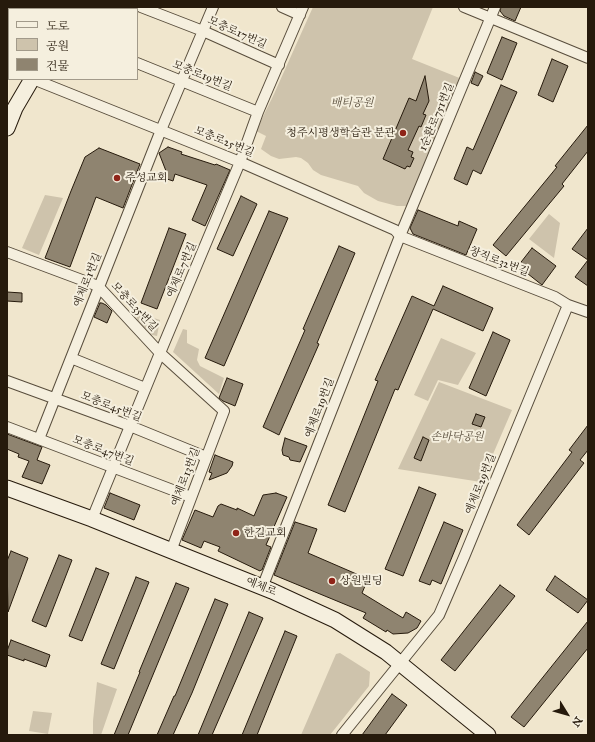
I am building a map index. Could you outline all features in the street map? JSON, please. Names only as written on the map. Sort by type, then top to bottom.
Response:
[{"type":"street","name":"모충로17번길","points":[[141,7],[203,31],[279,64]]},
{"type":"street","name":"예체로1번길","points":[[39,439],[98,286],[161,130],[213,7]]},
{"type":"street","points":[[240,162],[258,112],[301,11],[282,7]]},
{"type":"street","points":[[464,7],[588,58]]},
{"type":"street","name":"1순환로751번길","points":[[400,236],[495,7]]},
{"type":"street","name":"모충로19번길","points":[[138,63],[258,112]]},
{"type":"street","points":[[7,128],[14,108],[31,80]]},
{"type":"street","name":"모충로25번길","points":[[35,80],[240,162],[395,230],[400,236]]},
{"type":"street","name":"예체로7번길","points":[[92,519],[145,388],[240,162]]},
{"type":"street","name":"창직로32번길","points":[[400,236],[555,297],[568,305],[588,312]]},
{"type":"street","name":"예체로19번길","points":[[262,588],[400,236]]},
{"type":"street","name":"모충로35번길","points":[[7,252],[98,286],[160,353],[224,411]]},
{"type":"street","name":"예체로29번길","points":[[342,735],[439,615],[568,305]]},
{"type":"street","points":[[70,358],[145,388]]},
{"type":"street","name":"모충로45번길","points":[[7,381],[130,426],[206,457]]},
{"type":"street","name":"예체로13번길","points":[[171,551],[224,411]]},
{"type":"street","name":"모충로47번길","points":[[7,427],[191,497]]},
{"type":"street","name":"예체로","points":[[7,488],[92,519],[312,608],[335,620],[386,652],[488,735]]},
{"type":"green space","name":"배티공원","points":[[313,7],[433,7],[412,59],[462,79],[411,200],[406,206],[397,206],[378,201],[364,193],[358,186],[321,175],[313,170],[308,163],[301,158],[296,157],[279,159],[271,156],[261,149],[266,136],[256,131]]},
{"type":"green space","points":[[45,195],[63,198],[39,255],[22,248]]},
{"type":"green space","points":[[549,214],[560,223],[554,258],[529,239]]},
{"type":"green space","points":[[138,313],[160,320],[157,336],[148,334],[136,321]]},
{"type":"green space","points":[[183,329],[187,330],[187,343],[199,349],[197,360],[200,366],[224,378],[219,394],[173,352]]},
{"type":"green space","points":[[441,338],[476,353],[458,385],[438,380],[428,401],[414,395]]},
{"type":"green space","name":"손바닥공원","points":[[439,382],[512,410],[481,482],[398,469]]},
{"type":"green space","points":[[340,653],[370,672],[369,686],[330,735],[301,735],[336,654]]},
{"type":"green space","points":[[97,682],[117,689],[101,735],[93,735],[93,721]]},
{"type":"green space","points":[[33,711],[52,713],[48,734],[29,731]]},
{"type":"building","points":[[501,7],[521,7],[515,21],[504,16],[500,11]]},
{"type":"building","points":[[502,37],[517,43],[502,80],[487,73]]},
{"type":"building","points":[[552,59],[568,66],[553,102],[538,95]]},
{"type":"building","points":[[475,72],[483,76],[478,86],[471,83]]},
{"type":"building","name":"청주시평생학습관 분관","points":[[425,76],[429,101],[423,114],[426,115],[408,150],[413,152],[411,157],[414,158],[410,167],[407,166],[405,169],[383,159],[409,98],[416,101]]},
{"type":"building","points":[[501,85],[517,92],[481,174],[473,170],[467,185],[454,179],[467,147],[473,150]]},
{"type":"building","points":[[588,125],[588,151],[562,184],[564,186],[506,256],[493,245],[557,167],[555,166]]},
{"type":"building","points":[[168,147],[182,152],[181,154],[215,165],[216,164],[230,170],[205,226],[192,220],[207,185],[175,174],[173,181],[167,179],[166,171],[159,153]]},
{"type":"building","points":[[99,148],[140,164],[123,208],[96,197],[70,267],[45,258],[85,157]]},
{"type":"building","points":[[241,196],[257,204],[233,256],[217,249]]},
{"type":"building","points":[[418,210],[458,226],[459,221],[477,229],[466,255],[413,234],[410,228]]},
{"type":"building","points":[[269,211],[288,218],[224,366],[205,358]]},
{"type":"building","points":[[169,228],[186,234],[157,309],[141,303]]},
{"type":"building","points":[[588,228],[588,260],[572,249]]},
{"type":"building","points":[[339,246],[355,253],[317,343],[319,344],[279,435],[263,427]]},
{"type":"building","points":[[532,248],[556,266],[542,285],[518,266]]},
{"type":"building","points":[[588,260],[588,286],[575,277]]},
{"type":"building","points":[[443,286],[493,308],[483,331],[433,309],[398,390],[395,389],[345,512],[328,505],[378,381],[375,380],[412,296],[434,306]]},
{"type":"building","points":[[7,292],[22,293],[22,302],[7,301]]},
{"type":"building","points":[[100,303],[106,305],[112,311],[107,323],[94,317]]},
{"type":"building","points":[[493,332],[510,340],[486,396],[469,388]]},
{"type":"building","points":[[227,378],[243,384],[235,406],[219,398]]},
{"type":"building","points":[[476,414],[485,417],[481,427],[472,424]]},
{"type":"building","points":[[588,425],[588,450],[580,460],[584,463],[529,535],[517,525],[572,452],[569,450]]},
{"type":"building","points":[[7,434],[42,447],[37,460],[50,465],[42,484],[22,477],[29,461],[18,457],[19,454],[7,449]]},
{"type":"building","points":[[423,437],[429,440],[421,461],[414,458]]},
{"type":"building","points":[[285,438],[307,446],[300,462],[290,460],[289,457],[283,455],[282,450]]},
{"type":"building","points":[[215,455],[233,462],[227,473],[209,480],[212,473],[209,472]]},
{"type":"building","points":[[419,487],[436,494],[403,576],[385,569]]},
{"type":"building","points":[[110,493],[140,505],[134,520],[104,508]]},
{"type":"building","points":[[276,493],[287,497],[266,545],[271,547],[262,570],[260,571],[218,551],[220,547],[204,541],[201,548],[182,540],[195,510],[213,517],[218,506],[221,504],[237,510],[237,508],[254,516],[263,495]]},
{"type":"building","points":[[295,522],[317,529],[308,553],[368,579],[362,593],[403,618],[406,612],[421,621],[417,628],[408,633],[393,634],[387,630],[386,632],[363,618],[366,613],[274,575]]},
{"type":"building","points":[[444,522],[463,530],[441,584],[432,580],[430,585],[419,581]]},
{"type":"building","points":[[11,551],[28,558],[8,612],[7,561]]},
{"type":"building","points":[[59,555],[72,560],[46,627],[32,621]]},
{"type":"building","points":[[96,568],[109,573],[82,641],[69,636]]},
{"type":"building","points":[[555,576],[588,600],[578,613],[546,590]]},
{"type":"building","points":[[136,577],[149,582],[114,669],[101,664]]},
{"type":"building","points":[[176,583],[189,588],[128,735],[114,735],[139,672]]},
{"type":"building","points":[[500,585],[515,596],[455,671],[441,660]]},
{"type":"building","points":[[215,599],[228,604],[192,693],[173,735],[157,735],[175,696]]},
{"type":"building","points":[[249,612],[263,618],[212,735],[198,735]]},
{"type":"building","points":[[588,621],[588,648],[524,727],[511,717]]},
{"type":"building","points":[[285,631],[297,636],[257,735],[242,735]]},
{"type":"building","points":[[11,640],[50,655],[46,667],[7,655]]},
{"type":"building","points":[[392,694],[407,705],[385,735],[362,735]]},
{"type":"place","name":"청주시평생학습관 분관","points":[[403,133]]},
{"type":"place","name":"주성교회","points":[[117,178]]},
{"type":"place","name":"한길교회","points":[[236,533]]},
{"type":"place","name":"상원빌딩","points":[[332,581]]}]
